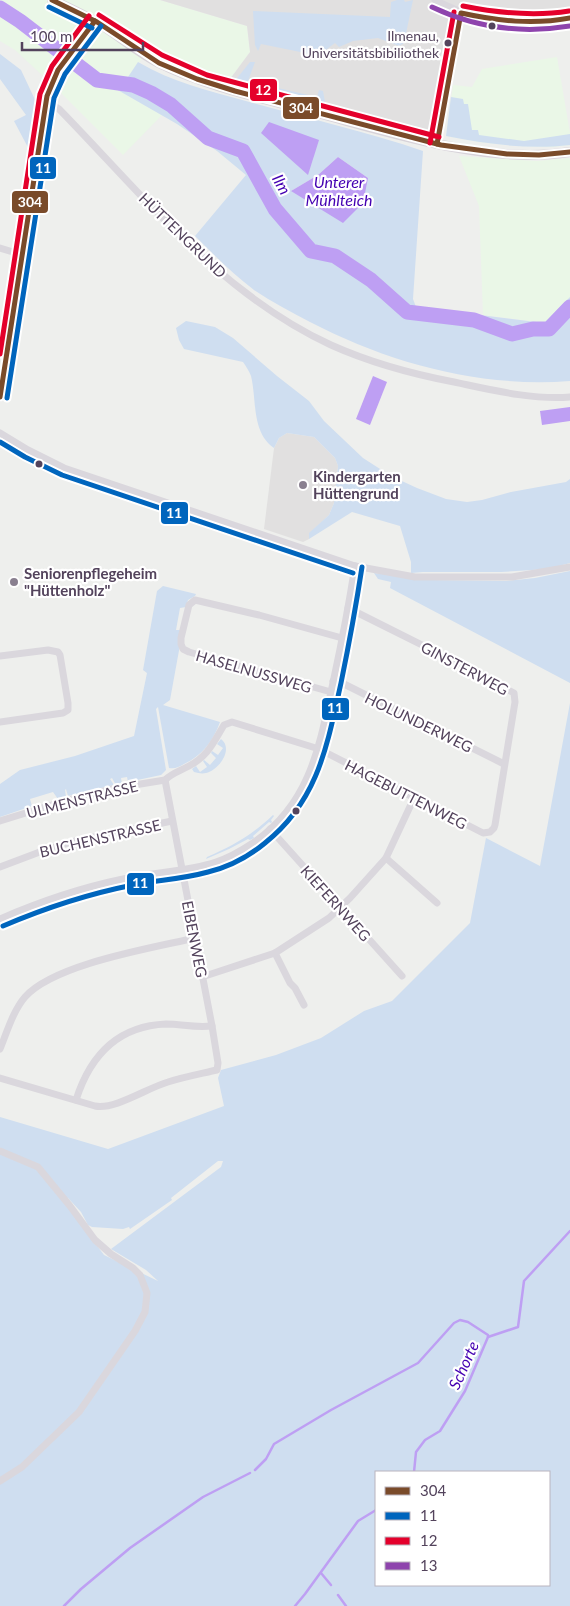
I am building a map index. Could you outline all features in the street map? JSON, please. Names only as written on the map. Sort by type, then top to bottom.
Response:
[{"type":"main road","points":[[52,0],[95,21],[158,62],[196,79],[225,88],[437,144],[511,154],[533,155],[570,152]]},
{"type":"street","points":[[435,0],[461,13],[507,21],[550,21],[570,18]]},
{"type":"street","points":[[437,144],[461,13]]},
{"type":"street","points":[[0,397],[24,255],[45,102],[50,85],[62,65],[95,21]]},
{"type":"street","name":"HÜTTENGRUND","points":[[45,102],[59,109],[151,206],[214,268],[269,310],[330,345],[369,361],[422,376],[538,397],[570,397]]},
{"type":"street","points":[[0,248],[24,255]]},
{"type":"street","points":[[0,433],[64,468],[355,566],[415,577],[512,577],[570,567]]},
{"type":"street","points":[[0,919],[25,908],[103,884],[181,870],[225,859],[243,850],[270,830],[282,818],[300,794],[312,768],[331,692],[355,566]]},
{"type":"street","name":"HASELNUSSWEG","points":[[331,692],[189,652],[181,644],[189,605],[195,600],[342,638]]},
{"type":"street","name":"GINSTERWEG","points":[[348,608],[438,652],[514,693],[516,702],[494,828]]},
{"type":"street","points":[[0,656],[48,650],[58,652],[68,710],[63,713],[0,722]]},
{"type":"street","name":"HOLUNDERWEG","points":[[333,681],[344,684],[504,764]]},
{"type":"street","name":"HAGEBUTTENWEG","points":[[165,780],[170,775],[190,766],[202,757],[216,740],[224,725],[229,722],[318,749],[482,833],[490,832],[494,828]]},
{"type":"street","name":"ULMENSTRASSE","points":[[0,820],[87,795],[165,780]]},
{"type":"street","name":"EIBENWEG","points":[[76,1100],[99,1107],[110,1106],[167,1082],[217,1070],[218,1063],[212,1026],[165,780]]},
{"type":"street","points":[[202,977],[275,953],[310,931],[340,908],[386,858],[414,798]]},
{"type":"street","name":"BUCHENSTRASSE","points":[[0,867],[45,850],[76,841],[172,821]]},
{"type":"street","name":"KIEFERNWEG","points":[[270,830],[402,976]]},
{"type":"street","points":[[386,858],[437,903]]},
{"type":"street","points":[[0,1049],[22,1000],[32,990],[49,979],[104,959],[195,938]]},
{"type":"street","points":[[275,953],[290,983],[295,988],[304,1005]]},
{"type":"street","points":[[0,1078],[76,1100],[82,1080],[90,1066],[100,1053],[122,1036],[154,1025],[168,1024],[199,1028],[212,1026]]},
{"type":"street","points":[[0,1150],[38,1167],[95,1240],[140,1275],[147,1293],[145,1312],[135,1331],[79,1412],[22,1467],[0,1481]]},
{"type":"shaded area","points":[[0,0],[160,0],[247,26],[250,52],[227,83],[196,71],[150,48],[126,80],[116,89],[162,115],[123,155],[15,50],[0,41]]},
{"type":"shaded area","points":[[160,0],[570,0],[570,13],[549,17],[506,17],[459,6],[434,136],[227,83],[250,52],[247,26]]},
{"type":"shaded area","points":[[404,0],[405,2],[413,0],[404,43],[399,46],[378,38],[353,41],[339,47],[335,43],[323,52],[325,57],[261,44],[258,51],[255,45],[253,11],[390,17],[391,2]]},
{"type":"shaded area","points":[[0,54],[21,70],[37,104],[32,155],[14,121],[26,115],[0,79]]},
{"type":"shaded area","points":[[557,57],[570,133],[570,145],[552,147],[517,146],[446,136],[453,85],[472,87],[482,69]]},
{"type":"shaded area","points":[[138,62],[164,75],[205,90],[423,151],[413,299],[416,307],[544,323],[570,297],[570,381],[536,382],[469,376],[403,361],[340,337],[289,311],[254,290],[231,271],[195,236],[246,175],[217,151],[177,124],[116,89],[126,80]],"holes":[[[338,157],[368,178],[291,191],[318,175]]]},
{"type":"shaded area","points":[[250,62],[255,62],[248,81],[317,97],[319,90],[323,91],[326,107],[234,82]]},
{"type":"shaded area","points":[[451,97],[463,99],[464,104],[468,104],[472,130],[478,130],[479,135],[524,141],[570,134],[570,145],[539,147],[508,145],[446,136]]},
{"type":"shaded area","points":[[459,156],[537,161],[570,158],[570,297],[545,323],[483,315],[479,206]]},
{"type":"shaded area","points":[[186,321],[215,327],[233,338],[309,401],[324,421],[363,458],[391,476],[417,488],[446,499],[467,502],[566,482],[570,479],[570,563],[548,569],[501,572],[411,573],[411,562],[400,526],[352,512],[309,539],[309,533],[329,515],[334,503],[338,466],[335,458],[314,437],[287,433],[279,438],[274,448],[267,441],[258,425],[251,376],[243,362],[184,349],[176,328]]},
{"type":"shaded area","name":"Kindergarten Hüttengrund","points":[[287,433],[314,437],[335,458],[338,466],[334,503],[329,515],[310,533],[309,539],[303,542],[264,529],[274,448],[279,438]]},
{"type":"shaded area","points":[[570,571],[570,683],[390,588],[391,582],[378,579],[374,573],[432,580],[506,581],[535,578]]},
{"type":"shaded area","points":[[163,586],[196,594],[188,600],[186,607],[180,608],[176,630],[181,630],[180,645],[170,700],[163,705],[220,722],[211,741],[202,752],[191,760],[177,768],[169,768],[158,707],[156,709],[166,770],[161,775],[128,782],[127,777],[121,778],[122,784],[116,785],[112,778],[110,779],[114,785],[68,796],[66,789],[66,797],[58,799],[53,792],[30,799],[32,806],[0,817],[0,784],[20,770],[75,756],[134,736],[147,673],[143,670],[157,591]]},
{"type":"shaded area","points":[[570,703],[570,1606],[0,1606],[0,1117],[108,1149],[224,1106],[218,1078],[221,1070],[276,1055],[321,1038],[364,1011],[392,1001],[470,923],[486,838],[540,866]],"holes":[[[218,1161],[223,1161],[221,1167],[111,1249],[146,1270],[158,1281],[104,1255],[63,1200],[68,1198],[81,1212],[88,1225],[92,1227],[123,1229],[129,1227],[130,1229],[172,1200],[171,1198]]]},
{"type":"shaded area","points":[[221,739],[225,743],[226,748],[220,764],[206,773],[194,772],[192,769],[196,766],[200,772],[207,767],[204,760],[210,765],[216,758],[211,753],[212,751],[218,755],[223,748],[217,744]]},
{"type":"shaded area","points":[[273,815],[272,822],[269,822],[253,836],[254,838],[206,859],[242,839]]},
{"type":"water","points":[[269,122],[319,140],[308,175],[261,133]]},
{"type":"water","name":"Unterer Mühlteich","points":[[338,157],[368,178],[363,203],[343,223],[291,191],[318,175]]},
{"type":"water","points":[[373,376],[387,382],[370,425],[356,419]]},
{"type":"water","points":[[570,407],[570,421],[542,425],[540,411]]},
{"type":"waterway","name":"Ilm","points":[[0,8],[97,80],[133,85],[151,93],[171,105],[208,138],[243,151],[275,209],[311,251],[335,256],[371,280],[407,312],[474,320],[512,334],[533,329],[549,329],[570,307]]},
{"type":"waterway","name":"Schorte","points":[[414,1471],[416,1452],[425,1440],[440,1431],[465,1391],[488,1337],[518,1327],[524,1281],[570,1231]]},
{"type":"waterway","points":[[255,1470],[266,1459],[274,1444],[331,1410],[418,1363],[454,1323],[460,1320],[468,1322],[488,1335],[488,1337]]},
{"type":"waterway","points":[[64,1606],[81,1589],[130,1548],[203,1497],[250,1473]]},
{"type":"waterway","name":"Schorte","points":[[295,1606],[358,1521],[375,1511]]},
{"type":"waterway","points":[[321,1573],[331,1585]]},
{"type":"waterway","points":[[338,1595],[346,1606]]},
{"type":"transit line","name":"304","points":[[52,0],[97,22],[159,63],[197,79],[235,91],[441,145],[507,154],[539,155],[570,152]]},
{"type":"transit line","name":"12","points":[[463,6],[489,11],[516,13],[542,14],[569,11]]},
{"type":"transit line","name":"11","points":[[49,7],[92,28]]},
{"type":"transit line","name":"13","points":[[432,7],[465,20],[500,27],[534,29],[570,26]]},
{"type":"transit line","name":"12","points":[[430,143],[454,12]]},
{"type":"transit line","name":"304","points":[[437,144],[461,13],[529,22],[570,18]]},
{"type":"transit line","name":"12","points":[[99,15],[162,55],[207,75],[439,137]]},
{"type":"transit line","name":"12","points":[[0,354],[40,94],[52,66],[89,16]]},
{"type":"transit line","name":"304","points":[[0,397],[47,96],[58,70],[95,21]]},
{"type":"transit line","name":"11","points":[[7,398],[54,98],[65,74],[101,26]]},
{"type":"transit line","name":"11","points":[[0,442],[62,475],[353,573]]},
{"type":"transit line","name":"11","points":[[3,926],[51,907],[83,897],[133,885],[216,870],[252,853],[283,827],[309,791],[325,750],[341,683],[362,567]]},
{"type":"place","name":"Ilmenau, Universitätsbibiliothek","points":[[448,43]]},
{"type":"place","name":"Kindergarten Hüttengrund","points":[[303,485]]},
{"type":"place","name":"Seniorenpflegeheim \"Hüttenholz\"","points":[[14,582]]}]
